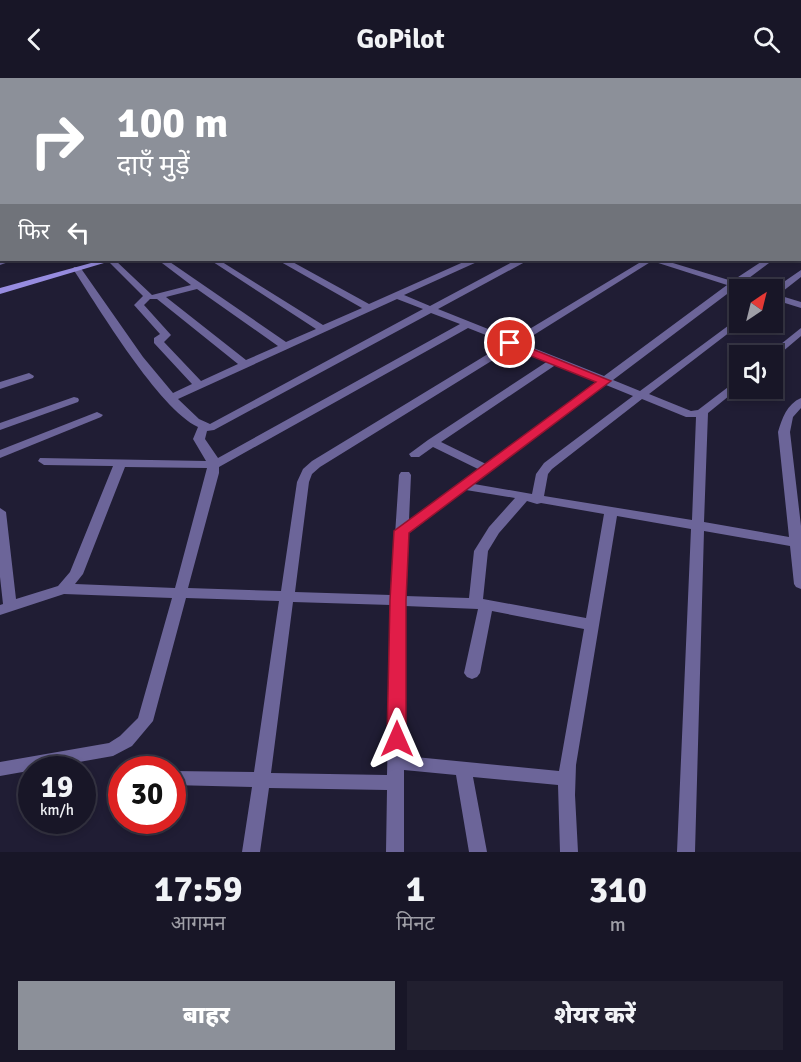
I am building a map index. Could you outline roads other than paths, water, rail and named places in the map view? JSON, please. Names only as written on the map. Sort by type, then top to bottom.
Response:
[{"type":"main road","points":[[0,291],[107,261]]},
{"type":"street","points":[[112,261],[148,296],[146,299]]},
{"type":"street","points":[[163,261],[285,346]]},
{"type":"street","points":[[216,261],[323,329]]},
{"type":"street","points":[[286,261],[369,308]]},
{"type":"street","points":[[171,398],[472,261]]},
{"type":"street","points":[[203,427],[216,425],[520,261]]},
{"type":"street","points":[[251,852],[303,482],[307,471],[510,343],[647,261]]},
{"type":"street","points":[[659,261],[729,282]]},
{"type":"street","points":[[742,279],[768,261]]},
{"type":"street","points":[[77,269],[148,371],[171,398],[203,427]]},
{"type":"street","points":[[783,287],[801,273]]},
{"type":"street","points":[[197,286],[146,299],[139,305],[166,335],[158,340],[159,343],[199,386]]},
{"type":"street","points":[[402,531],[729,288]]},
{"type":"street","points":[[396,295],[690,415],[702,412],[729,390]]},
{"type":"street","points":[[159,296],[245,364]]},
{"type":"street","points":[[783,299],[801,305]]},
{"type":"street","points":[[44,460],[213,465],[466,325]]},
{"type":"street","points":[[537,500],[542,474],[548,466],[729,328]]},
{"type":"street","points":[[783,346],[801,331]]},
{"type":"street","points":[[414,454],[555,361]]},
{"type":"street","points":[[0,386],[29,376]]},
{"type":"street","points":[[0,427],[74,400]]},
{"type":"street","points":[[801,401],[788,416],[784,432],[799,543],[801,584]]},
{"type":"street","points":[[686,852],[696,526],[702,412]]},
{"type":"street","points":[[0,454],[97,415]]},
{"type":"street","points":[[0,769],[112,749],[136,733],[145,721],[213,465],[212,458],[199,439],[203,427]]},
{"type":"street","points":[[432,442],[487,468]]},
{"type":"street","points":[[63,589],[76,574],[120,462]]},
{"type":"street","points":[[395,852],[398,600],[405,475]]},
{"type":"street","points":[[464,486],[799,543]]},
{"type":"street","points":[[472,673],[481,603],[481,551],[494,530],[523,497]]},
{"type":"street","points":[[0,512],[5,608],[63,589],[181,592],[481,603],[592,625]]},
{"type":"street","points":[[569,852],[567,779],[611,512]]},
{"type":"street","points":[[396,762],[567,779]]},
{"type":"street","points":[[464,769],[478,852]]},
{"type":"street","points":[[186,778],[396,783]]}]
